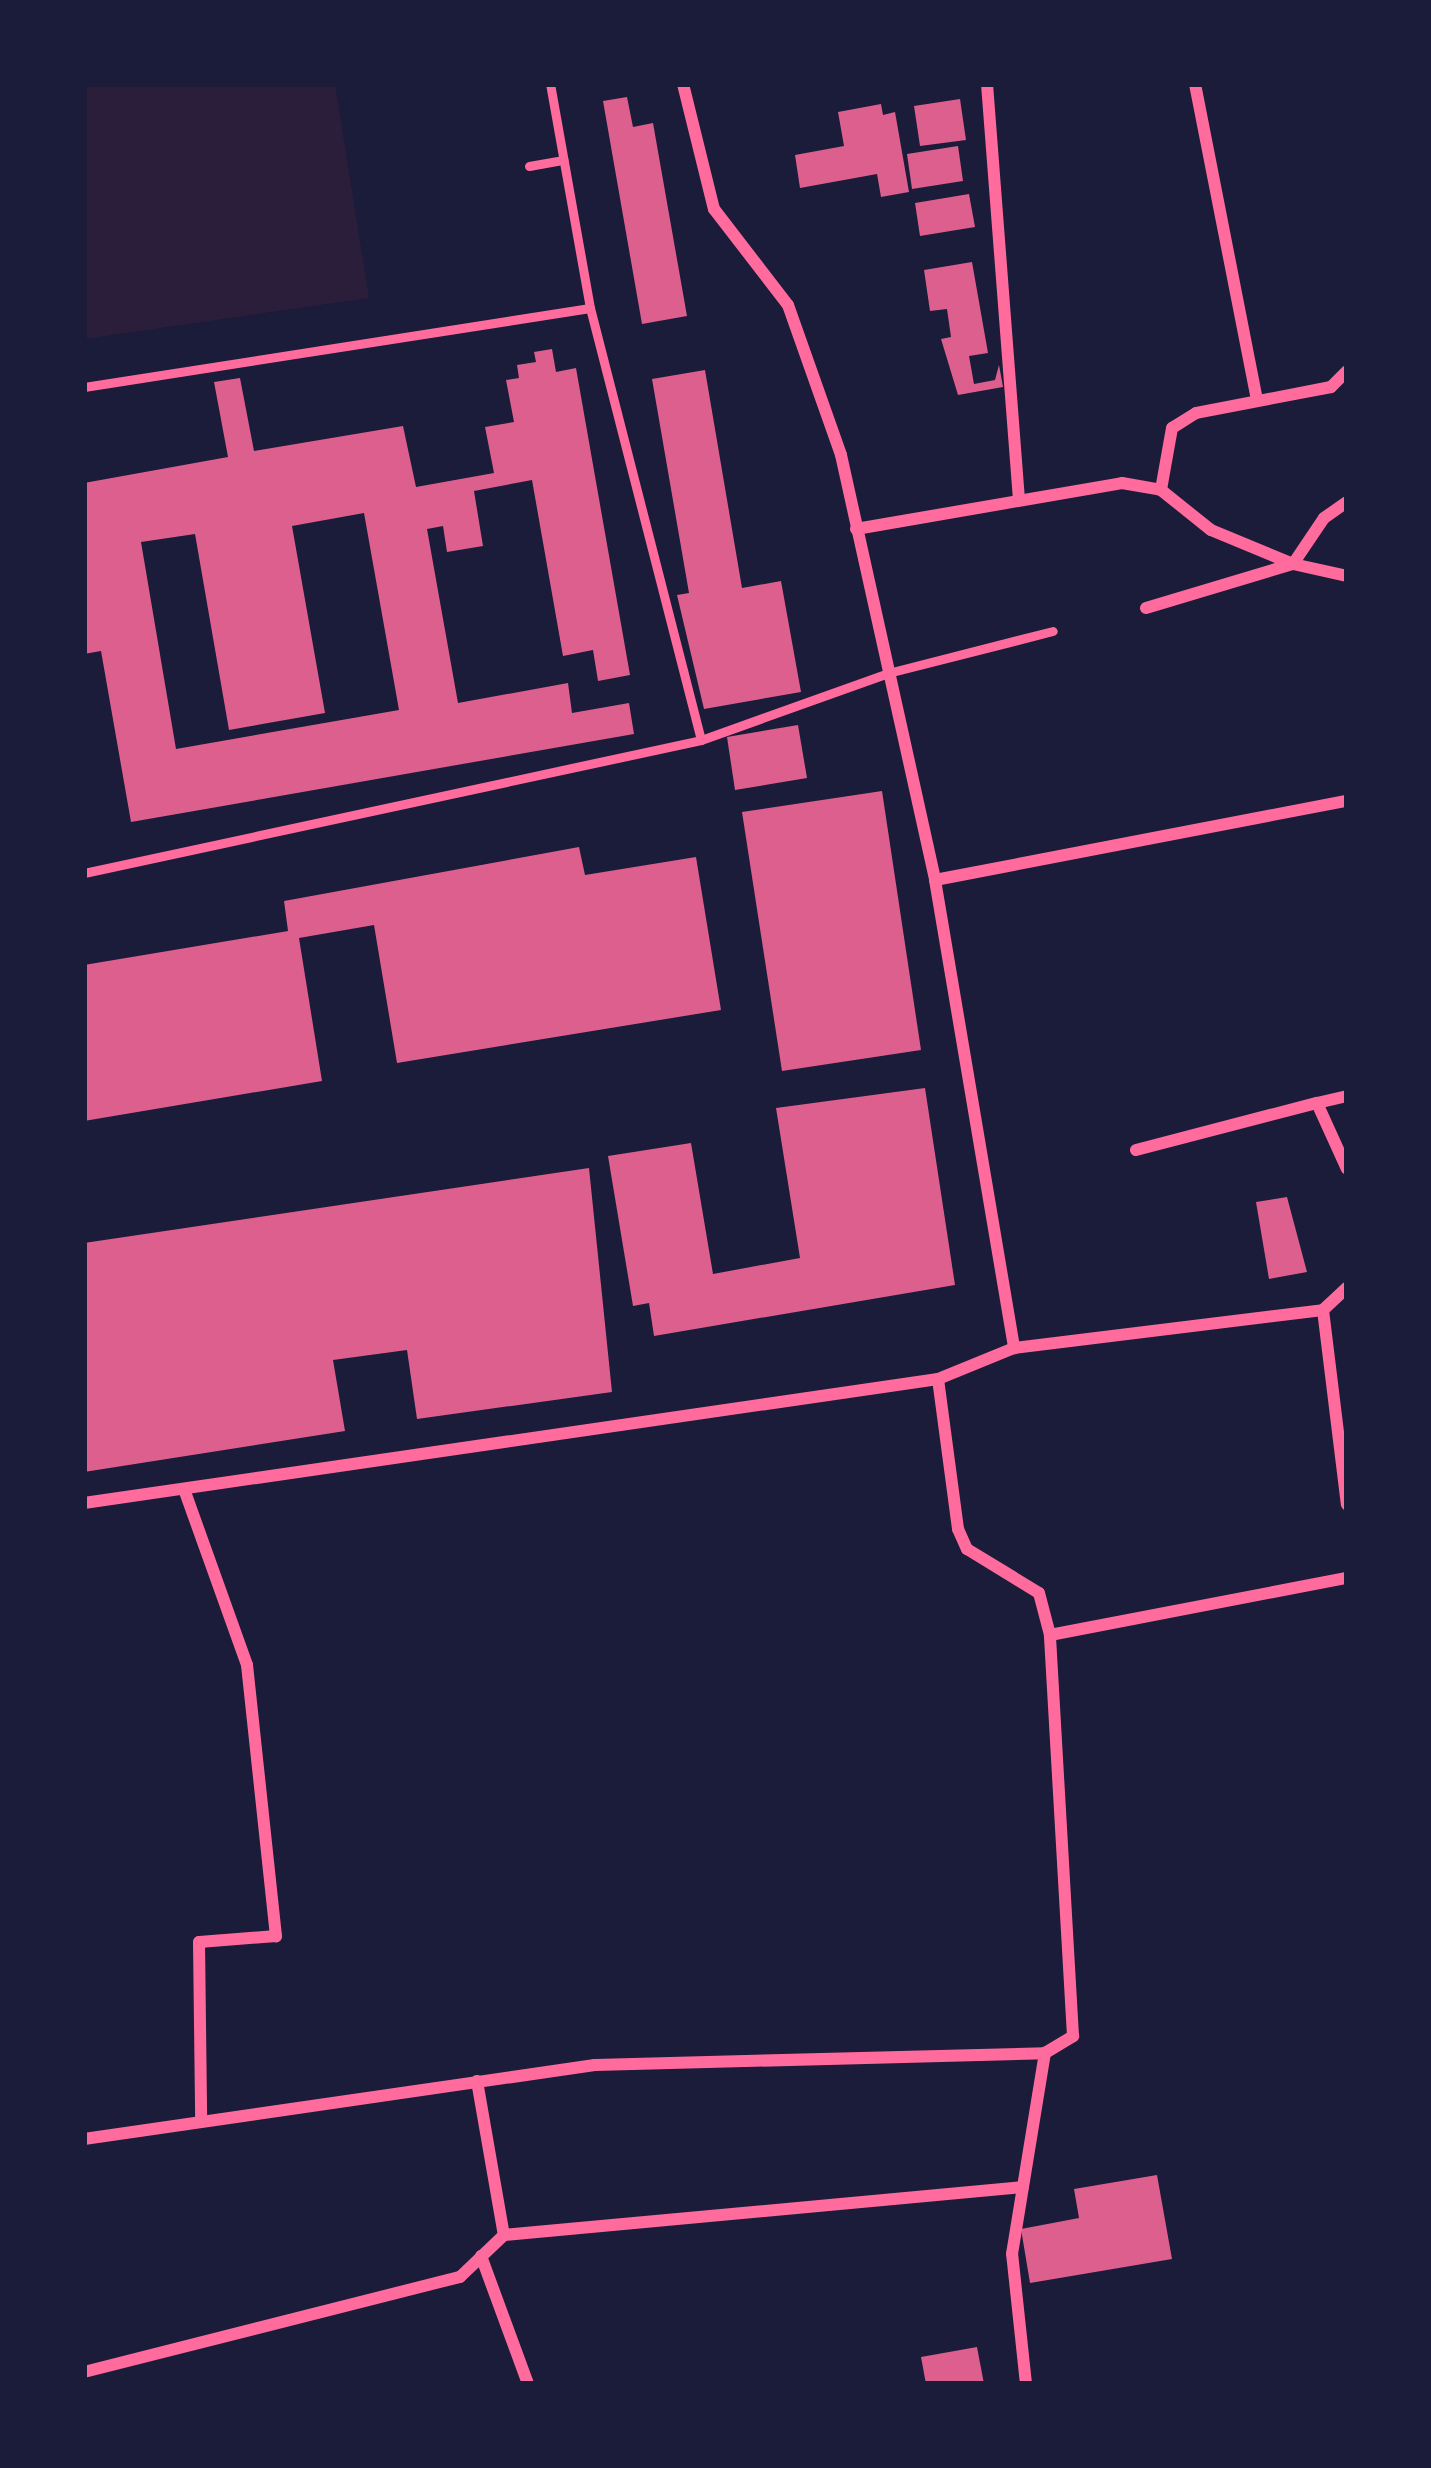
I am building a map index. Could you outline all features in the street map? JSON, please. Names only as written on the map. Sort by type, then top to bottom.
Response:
[{"type":"street","points":[[683,84],[714,208],[788,304],[841,455],[934,880],[1014,1348]]},
{"type":"street","points":[[987,84],[1019,498]]},
{"type":"street","points":[[1195,84],[1256,396]]},
{"type":"street","points":[[1161,490],[1172,428],[1196,412],[1256,396],[1331,387],[1347,371]]},
{"type":"street","points":[[856,529],[1122,483],[1161,490],[1211,530],[1293,564],[1347,576]]},
{"type":"street","points":[[1146,608],[1293,564],[1324,518],[1347,502]]},
{"type":"street","points":[[934,880],[1347,801]]},
{"type":"street","points":[[1136,1150],[1347,1096]]},
{"type":"street","points":[[1317,1103],[1347,1169]]},
{"type":"street","points":[[84,1502],[938,1379],[1014,1348],[1324,1310],[1347,1288]]},
{"type":"street","points":[[1324,1310],[1347,1505]]},
{"type":"street","points":[[84,2139],[201,2118],[595,2065],[1045,2053],[1073,2036],[1050,1635],[1039,1593],[967,1549],[958,1529],[938,1379]]},
{"type":"street","points":[[184,1489],[247,1665],[276,1936],[200,1942],[201,2118]]},
{"type":"street","points":[[1050,1635],[1347,1578]]},
{"type":"street","points":[[1026,2384],[1012,2254],[1045,2053]]},
{"type":"street","points":[[477,2081],[504,2235]]},
{"type":"street","points":[[84,2372],[460,2277],[504,2235],[1023,2187]]},
{"type":"street","points":[[482,2257],[528,2384]]},
{"type":"lane","points":[[550,84],[590,308],[701,740]]},
{"type":"lane","points":[[529,166],[563,160]]},
{"type":"lane","points":[[84,387],[590,308]]},
{"type":"lane","points":[[84,873],[701,740],[888,673],[1053,631]]},
{"type":"shaded area","points":[[84,84],[335,84],[369,298],[84,339]]},
{"type":"building","points":[[627,97],[633,127],[653,123],[687,316],[642,324],[603,101]]},
{"type":"building","points":[[960,99],[966,140],[920,146],[914,106]]},
{"type":"building","points":[[881,104],[883,115],[895,112],[909,192],[881,197],[877,174],[800,188],[795,155],[844,146],[838,112]]},
{"type":"building","points":[[958,146],[963,181],[912,189],[907,154]]},
{"type":"building","points":[[969,194],[975,227],[920,236],[915,203]]},
{"type":"building","points":[[972,262],[988,353],[969,356],[974,384],[995,380],[999,365],[1003,387],[958,395],[941,339],[951,337],[947,309],[930,311],[924,270]]},
{"type":"building","points":[[552,349],[556,372],[576,368],[630,675],[598,681],[593,650],[563,656],[532,480],[474,491],[483,546],[447,552],[443,526],[427,529],[458,703],[568,683],[572,713],[629,703],[634,734],[131,822],[101,651],[84,654],[84,483],[228,457],[214,382],[240,378],[254,451],[403,426],[416,487],[494,473],[485,427],[514,422],[506,380],[519,378],[517,365],[536,362],[534,352]],"holes":[[[364,513],[399,710],[176,749],[141,542],[195,534],[229,730],[325,713],[292,526]]]},
{"type":"building","points":[[705,370],[742,588],[781,581],[801,692],[704,709],[677,595],[689,593],[652,379]]},
{"type":"building","points":[[798,725],[807,778],[735,790],[727,737]]},
{"type":"building","points":[[882,791],[921,1050],[782,1071],[742,812]]},
{"type":"building","points":[[579,847],[585,875],[696,857],[721,1010],[397,1063],[374,925],[299,938],[322,1081],[84,1121],[84,965],[288,931],[284,901]]},
{"type":"building","points":[[925,1088],[955,1285],[654,1336],[649,1303],[633,1306],[608,1156],[691,1143],[713,1274],[800,1258],[776,1108]]},
{"type":"building","points":[[589,1168],[612,1392],[417,1419],[407,1350],[333,1360],[345,1431],[84,1472],[84,1243]]},
{"type":"building","points":[[1287,1197],[1307,1272],[1269,1279],[1256,1202]]},
{"type":"building","points":[[1157,2175],[1172,2259],[1030,2283],[1021,2229],[1079,2218],[1074,2189]]},
{"type":"building","points":[[977,2347],[984,2384],[926,2384],[921,2357]]}]
